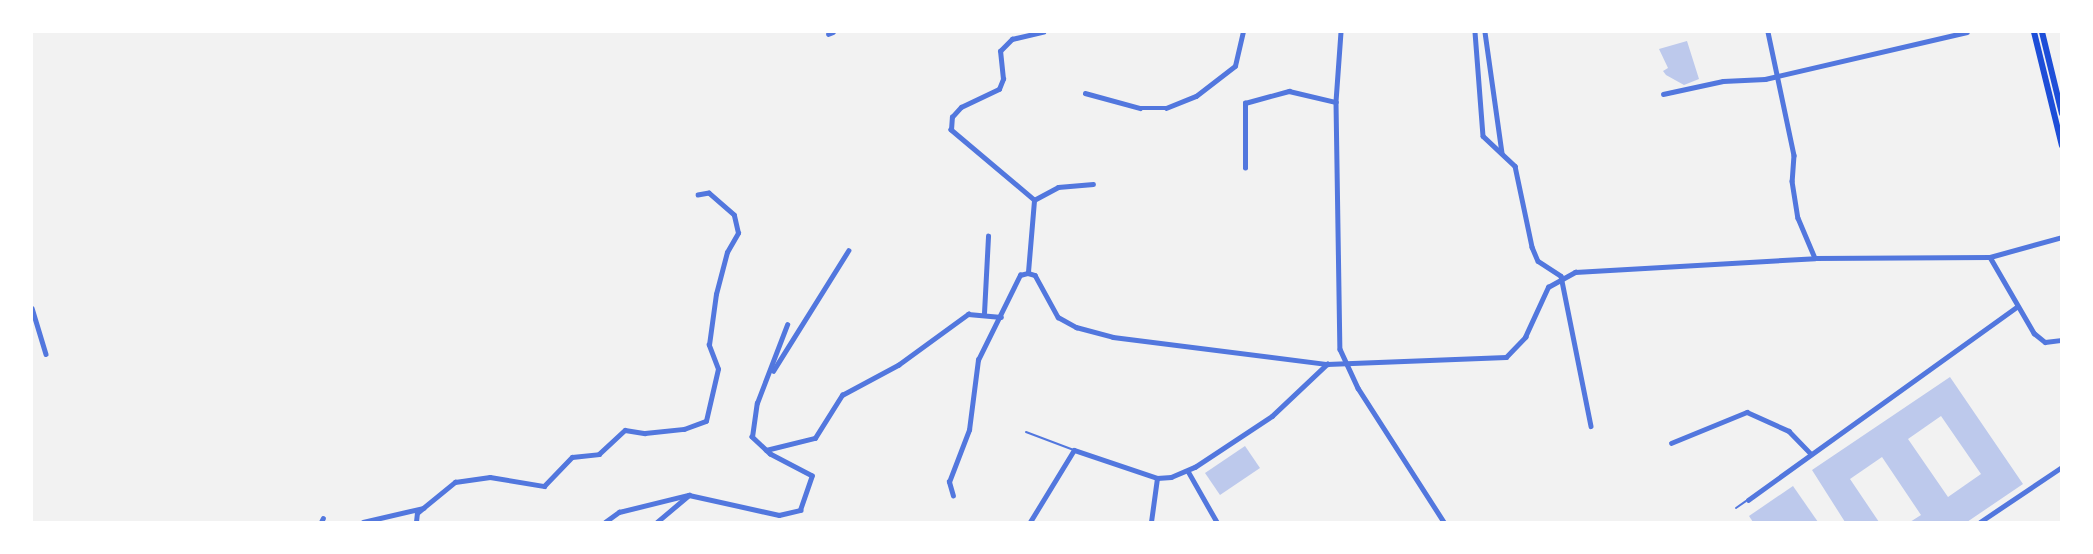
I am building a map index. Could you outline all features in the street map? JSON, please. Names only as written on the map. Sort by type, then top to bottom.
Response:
[{"type":"main road","points":[[2034,32],[2062,146]]},
{"type":"main road","points":[[2042,32],[2062,114]]},
{"type":"street","points":[[1034,200],[951,130],[952,117],[961,107],[999,89],[1003,79],[1000,51],[1012,39],[1043,32]]},
{"type":"street","points":[[1084,93],[1140,108],[1167,108],[1196,96],[1235,66],[1243,32]]},
{"type":"street","points":[[1341,32],[1336,102],[1343,362],[1444,523]]},
{"type":"street","points":[[1475,32],[1479,123],[1491,146],[1515,166],[1522,183],[1538,261],[1561,276],[1591,426]]},
{"type":"street","points":[[1485,32],[1502,154]]},
{"type":"street","points":[[1768,32],[1794,155],[1792,181],[1798,218],[1815,258]]},
{"type":"street","points":[[1663,94],[1778,76],[1966,32]]},
{"type":"street","points":[[1245,168],[1245,103],[1289,92],[1336,102]]},
{"type":"street","points":[[1034,200],[1058,187],[1093,184]]},
{"type":"street","points":[[416,523],[424,508],[455,482],[490,477],[544,485],[572,457],[604,451],[619,432],[684,429],[706,421],[718,369],[709,345],[720,270],[738,233],[734,215],[709,193],[698,195]]},
{"type":"street","points":[[1028,273],[1034,200]]},
{"type":"street","points":[[984,313],[988,236]]},
{"type":"street","points":[[953,496],[949,482],[969,430],[978,360],[1020,275],[1028,273],[1035,275],[1058,317],[1076,327],[1113,337],[1327,364],[1506,357],[1525,337],[1548,287],[1561,276],[1815,258],[1990,257],[2062,237]]},
{"type":"street","points":[[769,374],[788,353],[817,296],[848,251]]},
{"type":"street","points":[[1990,257],[2017,307],[2039,339],[2052,343],[2062,340]]},
{"type":"street","points":[[1748,500],[2017,307]]},
{"type":"street","points":[[32,308],[46,354]]},
{"type":"street","points":[[766,450],[815,438],[842,395],[898,365],[968,314],[984,313],[1001,317]]},
{"type":"street","points":[[605,523],[619,512],[689,495],[779,515],[800,510],[812,476],[766,450],[752,437],[752,424],[787,326]]},
{"type":"street","points":[[1030,523],[1074,450],[1157,478],[1188,471],[1272,416],[1327,364]]},
{"type":"street","points":[[1671,443],[1747,412],[1789,431],[1810,453]]},
{"type":"street","points":[[1980,523],[2062,467]]},
{"type":"street","points":[[1188,471],[1217,523]]},
{"type":"street","points":[[1151,523],[1157,478]]},
{"type":"street","points":[[657,523],[689,495]]},
{"type":"street","points":[[363,523],[424,508]]},
{"type":"lane","points":[[1026,432],[1074,450]]},
{"type":"lane","points":[[1736,508],[1748,500]]},
{"type":"building","points":[[1687,41],[1699,79],[1684,85],[1663,71],[1668,68],[1659,49]]},
{"type":"building","points":[[1950,377],[2023,484],[1967,522],[1910,522],[1921,515],[1882,457],[1850,479],[1879,522],[1845,522],[1812,470]],"holes":[[[1941,416],[1981,474],[1948,497],[1908,439]]]},
{"type":"building","points":[[1245,446],[1260,468],[1220,495],[1205,473]]},
{"type":"building","points":[[1793,486],[1818,522],[1753,522],[1749,516]]}]
